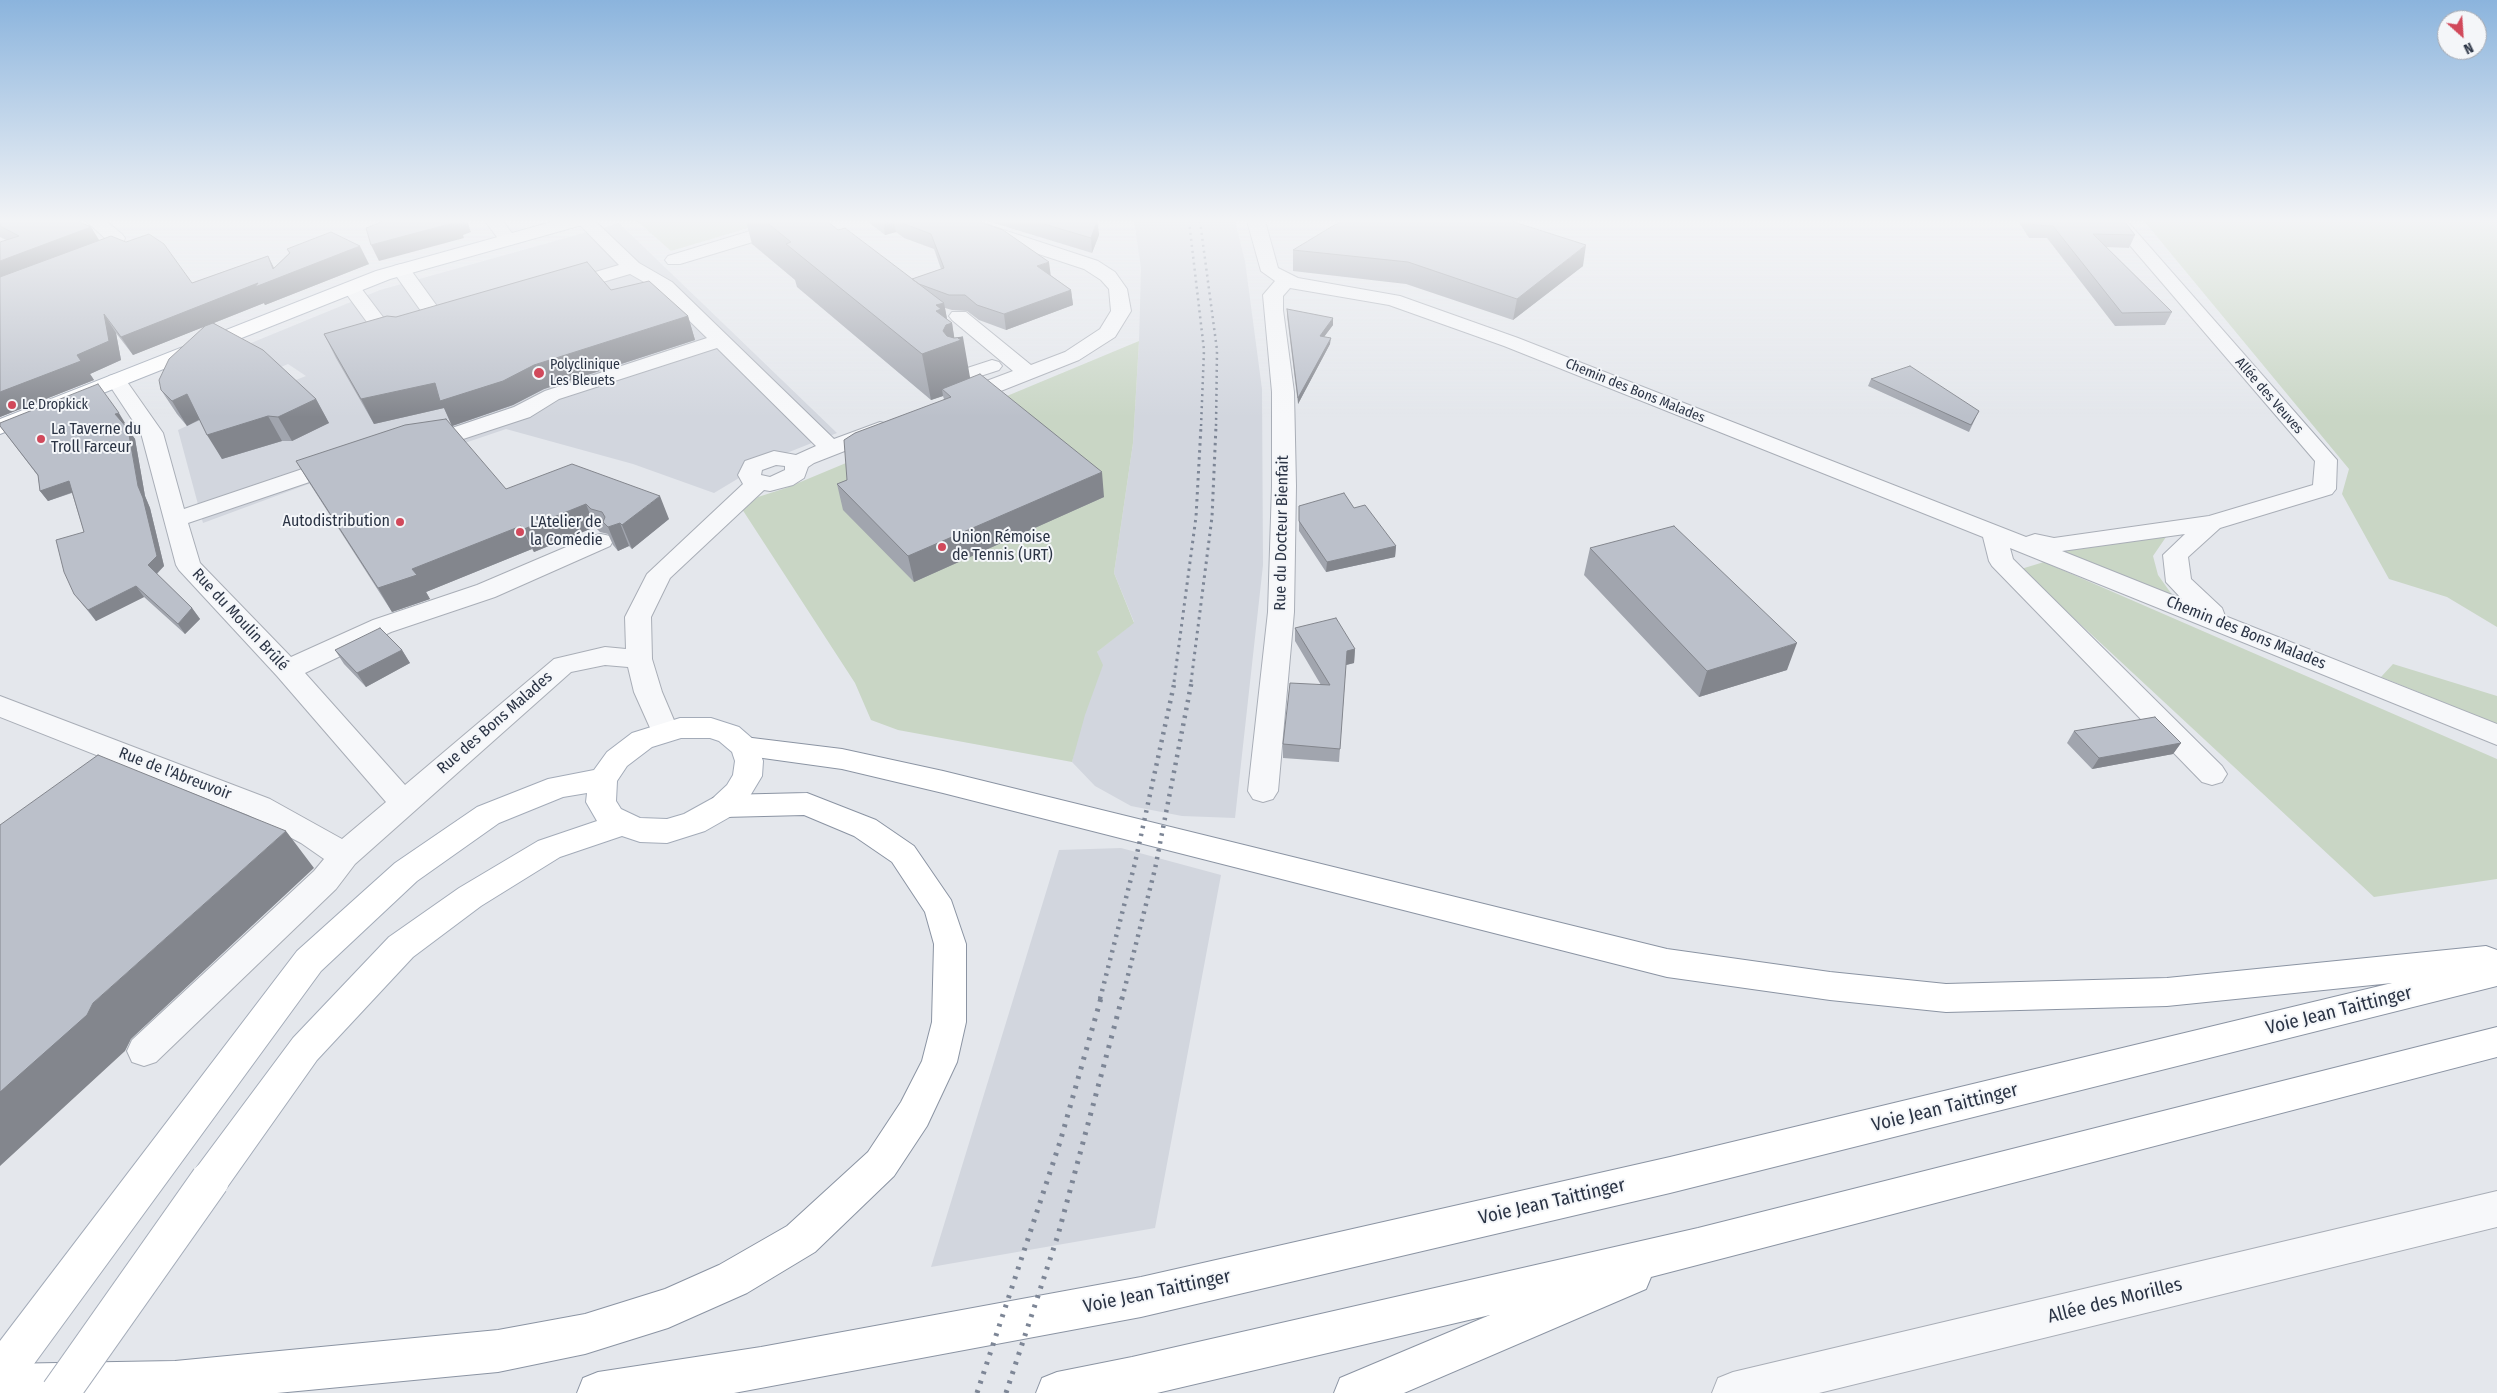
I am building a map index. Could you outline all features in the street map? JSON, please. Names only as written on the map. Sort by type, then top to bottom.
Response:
[{"type":"main road","points":[[0,428],[116,380],[357,286]]},
{"type":"main road","points":[[680,728],[711,728],[730,734],[744,747],[749,760],[746,776],[737,793],[724,806],[694,823],[667,830],[640,830],[621,824],[610,817],[601,802],[603,779],[617,759],[642,740],[680,728]]},
{"type":"main road","points":[[744,747],[842,759],[943,782],[1667,963],[1830,986],[1946,998],[2167,992],[2497,959]]},
{"type":"main road","points":[[0,1375],[309,961],[406,872],[488,815],[558,787],[603,779]]},
{"type":"main road","points":[[0,1385],[175,1382],[498,1351],[585,1334],[668,1308],[733,1279],[801,1239],[881,1164],[914,1114],[939,1062],[949,1022],[950,944],[940,908],[903,854],[865,828],[806,804],[724,806]]},
{"type":"main road","points":[[60,1393],[305,1049],[400,947],[470,896],[549,849],[621,824]]},
{"type":"main road","name":"Voie Jean Taittinger","points":[[598,1393],[762,1368],[1141,1297],[1670,1176],[2497,972]]},
{"type":"main road","points":[[1057,1393],[1132,1378],[1698,1246],[2497,1042]]},
{"type":"main road","points":[[1355,1393],[1698,1246]]},
{"type":"street","points":[[413,286],[440,324]]},
{"type":"street","points":[[550,291],[567,286]]},
{"type":"street","points":[[665,286],[831,448]]},
{"type":"street","points":[[944,405],[1072,356],[1108,333],[1121,311],[1118,289],[1116,286]]},
{"type":"street","name":"Rue du Docteur Bienfait","points":[[1263,791],[1281,612],[1284,486],[1283,392],[1273,310],[1273,295],[1276,286]]},
{"type":"street","name":"Chemin des Bons Malades","points":[[1311,286],[1393,300],[1511,342],[1994,532],[2497,735]]},
{"type":"street","name":"Allée des Veuves","points":[[2172,286],[2326,460],[2324,489],[2212,523]]},
{"type":"street","points":[[351,288],[382,329],[392,332],[406,333],[459,318]]},
{"type":"street","points":[[960,316],[1028,373]]},
{"type":"street","points":[[404,443],[458,433],[522,412],[552,395],[720,340]]},
{"type":"street","points":[[962,376],[992,366]]},
{"type":"street","name":"Rue du Moulin Brûlé","points":[[116,380],[152,433],[188,565],[287,670],[404,803]]},
{"type":"street","points":[[797,467],[831,448],[898,422]]},
{"type":"street","points":[[177,519],[362,457]]},
{"type":"street","points":[[665,732],[648,692],[639,658],[638,617],[659,574],[758,483],[749,475],[753,466],[759,462],[782,457],[794,461],[803,497]]},
{"type":"street","points":[[2212,523],[2175,555],[2179,582],[2223,624]]},
{"type":"street","name":"Chemin des Bons Malades","points":[[1994,532],[2054,545],[2212,523]]},
{"type":"street","points":[[1994,532],[2001,560],[2212,774]]},
{"type":"street","points":[[287,670],[382,626],[486,591],[601,540]]},
{"type":"street","name":"Rue des Bons Malades","points":[[404,803],[512,706],[563,665],[605,656],[639,658]]},
{"type":"street","name":"Rue de l'Abreuvoir","points":[[0,706],[259,807],[312,835],[344,856]]},
{"type":"street","points":[[144,1051],[325,880],[344,856],[404,803]]},
{"type":"street","name":"Allée des Morilles","points":[[1733,1393],[2497,1209]]},
{"type":"shaded area","name":"Polyclinique Les Bleuets","points":[[394,286],[684,286],[837,433],[769,460],[714,493],[633,464],[506,429],[385,470],[376,459],[203,523],[178,430],[234,404],[306,376],[288,364],[272,371],[234,350],[380,290]]},
{"type":"shaded area","points":[[1141,286],[1248,286],[1262,389],[1263,565],[1235,818],[1182,816],[1131,806],[1095,786],[1072,762],[1097,652],[1134,622],[1114,573],[1133,443]]},
{"type":"shaded area","points":[[1121,848],[1221,875],[1155,1228],[931,1267],[1059,850]]},
{"type":"green space","points":[[2198,286],[2497,286],[2497,627],[2447,597],[2389,579],[2342,494],[2349,469]]},
{"type":"green space","name":"Union Rémoise de Tennis (URT)","points":[[1139,341],[1133,443],[1114,573],[1134,623],[1097,652],[1103,665],[1085,715],[1072,762],[898,730],[871,720],[855,683],[742,509],[758,497],[786,488]]},
{"type":"green space","points":[[2166,537],[2153,556],[2158,575],[2173,596],[2060,551]]},
{"type":"green space","points":[[2044,562],[2497,759],[2497,879],[2374,897],[2021,569]]},
{"type":"green space","points":[[2393,664],[2497,696],[2497,724],[2381,677]]},
{"type":"building","points":[[0,286],[250,286],[121,337],[104,314],[109,341],[77,355],[81,361],[0,392]]},
{"type":"building","points":[[504,286],[608,286],[611,290],[628,286],[655,286],[688,316],[534,365],[503,381],[440,401],[435,383],[361,399],[324,334],[387,316],[396,317]]},
{"type":"building","points":[[838,286],[922,286],[944,303],[936,305],[941,309],[936,311],[952,323],[946,325],[943,331],[947,336],[954,338],[963,337],[958,338],[961,340],[922,354]]},
{"type":"building","points":[[924,286],[1065,286],[1071,290],[1004,314],[977,305],[965,295],[949,295]]},
{"type":"building","points":[[1479,286],[1534,286],[1517,299]]},
{"type":"building","points":[[2101,286],[2146,286],[2172,312],[2122,313]]},
{"type":"building","points":[[1287,309],[1333,318],[1320,336],[1331,338],[1298,398]]},
{"type":"building","points":[[213,323],[263,350],[316,399],[278,417],[268,416],[207,435],[187,394],[172,401],[161,390],[159,380],[169,359],[205,326]]},
{"type":"building","points":[[1910,366],[1979,411],[1971,425],[1871,379]]},
{"type":"building","points":[[980,374],[1102,472],[908,556],[837,484],[847,480],[844,440],[855,433],[951,397],[942,389]]},
{"type":"building","points":[[98,384],[119,413],[115,414],[128,429],[138,486],[143,498],[157,556],[148,565],[192,608],[178,624],[136,586],[88,610],[74,594],[64,572],[56,540],[84,532],[69,481],[40,491],[38,475],[0,426],[0,423]]},
{"type":"building","points":[[446,419],[506,489],[572,464],[660,496],[622,525],[620,523],[608,527],[603,522],[605,517],[602,512],[591,509],[586,504],[524,529],[521,526],[412,569],[417,575],[378,588],[296,461],[405,425]]},
{"type":"building","points":[[1344,493],[1354,508],[1365,505],[1396,546],[1327,562],[1299,521],[1299,506]]},
{"type":"building","points":[[1674,526],[1797,643],[1707,671],[1590,548]]},
{"type":"building","points":[[1336,618],[1355,649],[1347,651],[1340,749],[1283,744],[1290,683],[1330,685],[1295,628]]},
{"type":"building","points":[[380,628],[402,650],[357,673],[335,650]]},
{"type":"building","points":[[2155,717],[2181,743],[2099,758],[2074,731]]},
{"type":"building","points":[[98,755],[286,831],[93,1003],[87,1015],[0,1092],[0,825]]},
{"type":"railway","points":[[1197,286],[1204,350],[1201,427]]},
{"type":"railway","points":[[1209,286],[1217,350],[1216,427]]},
{"type":"railway","points":[[1174,682],[1196,517],[1201,426]]},
{"type":"railway","points":[[1191,682],[1212,517],[1216,426]]},
{"type":"railway","points":[[1100,999],[1135,863],[1175,680]]},
{"type":"railway","points":[[1122,999],[1155,869],[1192,680]]},
{"type":"railway","points":[[977,1393],[1060,1142],[1101,998]]},
{"type":"railway","points":[[1006,1393],[1058,1235],[1122,998]]},
{"type":"place","name":"Polyclinique Les Bleuets","points":[[539,373]]},
{"type":"place","name":"Le Dropkick","points":[[12,405]]},
{"type":"place","name":"La Taverne du Troll Farceur","points":[[41,439]]},
{"type":"place","name":"Autodistribution","points":[[400,522]]},
{"type":"place","name":"L'Atelier de la Comédie","points":[[520,532]]},
{"type":"place","name":"Union Rémoise de Tennis (URT)","points":[[942,547]]}]
